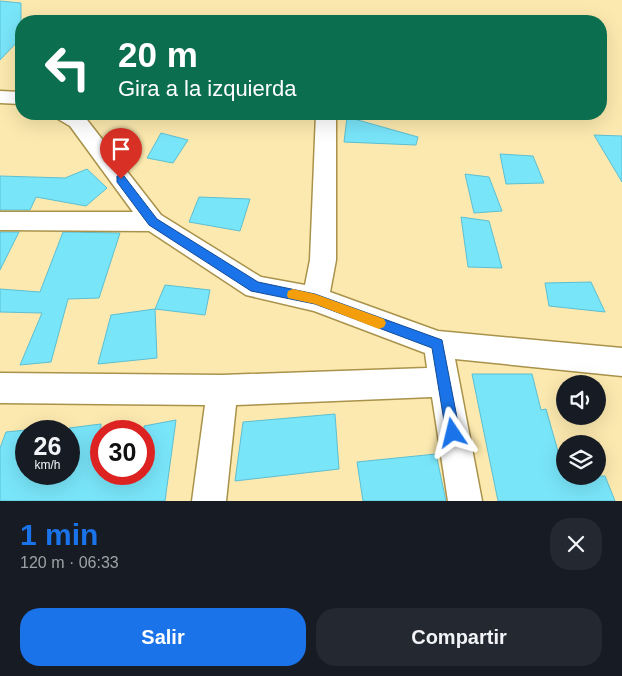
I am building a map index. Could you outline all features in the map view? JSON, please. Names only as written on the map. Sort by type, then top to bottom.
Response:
[{"type":"street","points":[[0,97],[15,98]]},
{"type":"street","points":[[75,120],[153,222],[255,287],[315,299],[438,344],[622,362]]},
{"type":"street","points":[[315,299],[323,260],[326,120]]},
{"type":"street","points":[[0,222],[153,222]]},
{"type":"street","points":[[438,344],[465,501]]},
{"type":"street","points":[[0,388],[222,390],[444,382]]},
{"type":"street","points":[[209,501],[222,390]]},
{"type":"building","points":[[0,1],[21,3],[21,15],[15,15],[15,44],[0,60]]},
{"type":"building","points":[[347,120],[358,120],[418,137],[416,145],[344,142]]},
{"type":"building","points":[[161,133],[188,140],[173,163],[147,158]]},
{"type":"building","points":[[594,135],[622,136],[622,182]]},
{"type":"building","points":[[500,154],[533,156],[544,183],[506,184]]},
{"type":"building","points":[[87,169],[107,188],[86,206],[36,197],[30,210],[0,210],[0,176],[65,178]]},
{"type":"building","points":[[465,174],[489,177],[502,211],[474,213]]},
{"type":"building","points":[[199,197],[250,199],[240,231],[189,222]]},
{"type":"building","points":[[461,217],[489,221],[502,268],[468,267]]},
{"type":"building","points":[[0,232],[19,232],[0,270]]},
{"type":"building","points":[[63,232],[120,233],[99,298],[68,299],[51,362],[20,365],[42,313],[0,312],[0,289],[40,292]]},
{"type":"building","points":[[591,282],[605,312],[549,306],[545,283]]},
{"type":"building","points":[[165,285],[210,290],[205,315],[155,309]]},
{"type":"building","points":[[155,309],[157,358],[98,364],[111,315]]},
{"type":"building","points":[[472,374],[532,374],[541,410],[546,409],[556,444],[556,485],[606,485],[606,478],[615,501],[498,501]]},
{"type":"building","points":[[335,414],[339,469],[235,481],[243,422]]},
{"type":"building","points":[[176,420],[165,501],[0,501],[0,448],[6,432],[15,431],[15,485],[80,485],[80,427],[90,425],[90,485],[155,485],[155,424]]},
{"type":"building","points":[[436,454],[446,501],[363,501],[357,462]]},
{"type":"slow traffic","points":[[293,295],[315,299],[379,323]]},
{"type":"route","points":[[121,179],[153,222],[255,287],[315,299],[438,344],[453,433]]}]
